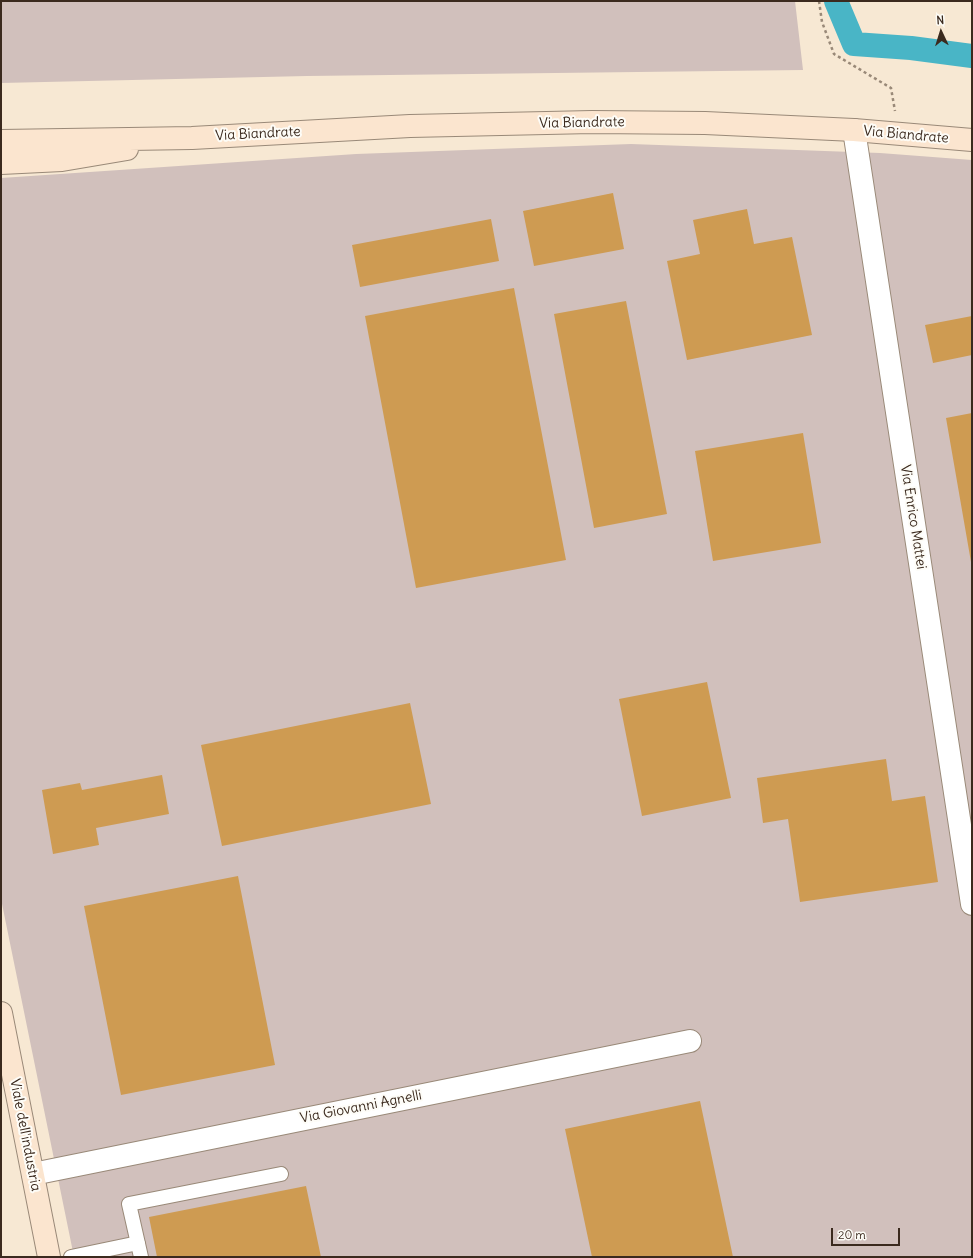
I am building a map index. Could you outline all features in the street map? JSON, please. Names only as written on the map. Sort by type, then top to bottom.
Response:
[{"type":"main road","name":"Via Biandrate","points":[[1,141],[192,138],[410,126],[592,122],[705,123],[854,130],[972,140]]},
{"type":"main road","name":"Via Biandrate","points":[[1,163],[62,160],[192,138]]},
{"type":"main road","name":"Viale dell'industria","points":[[1,1013],[49,1257]]},
{"type":"street","name":"Via Enrico Mattei","points":[[854,130],[972,904]]},
{"type":"street","name":"Via Giovanni Agnelli","points":[[33,1174],[690,1041]]},
{"type":"lane","points":[[71,1257],[139,1250],[129,1204],[281,1174]]},
{"type":"path","points":[[819,1],[822,22],[834,54],[891,88],[899,135]]},
{"type":"shaded area","points":[[1,1],[795,1],[803,70],[307,76],[1,83]]},
{"type":"shaded area","points":[[631,144],[880,153],[972,160],[972,1257],[74,1257],[1,899],[1,178],[356,154]]},
{"type":"building","points":[[613,193],[624,249],[534,266],[523,211]]},
{"type":"building","points":[[747,209],[754,244],[792,237],[812,335],[687,360],[667,261],[700,254],[693,220]]},
{"type":"building","points":[[491,219],[499,261],[360,287],[352,245]]},
{"type":"building","points":[[514,288],[566,560],[416,588],[365,316]]},
{"type":"building","points":[[626,301],[667,514],[594,528],[554,314]]},
{"type":"building","points":[[972,316],[972,355],[933,363],[925,325]]},
{"type":"building","points":[[972,413],[972,562],[971,562],[946,418]]},
{"type":"building","points":[[803,433],[821,543],[713,561],[695,451]]},
{"type":"building","points":[[707,682],[731,798],[642,816],[619,699]]},
{"type":"building","points":[[410,703],[431,804],[222,846],[201,745]]},
{"type":"building","points":[[886,759],[892,801],[925,796],[938,882],[800,902],[788,819],[763,823],[757,778]]},
{"type":"building","points":[[162,775],[169,814],[96,828],[99,845],[53,854],[42,790],[80,783],[82,790]]},
{"type":"building","points":[[238,876],[275,1065],[121,1095],[84,906]]},
{"type":"building","points":[[700,1101],[733,1257],[592,1257],[565,1129]]},
{"type":"building","points":[[306,1186],[321,1257],[157,1257],[149,1217]]},
{"type":"waterway","points":[[836,1],[854,44],[911,48],[972,56]]}]
